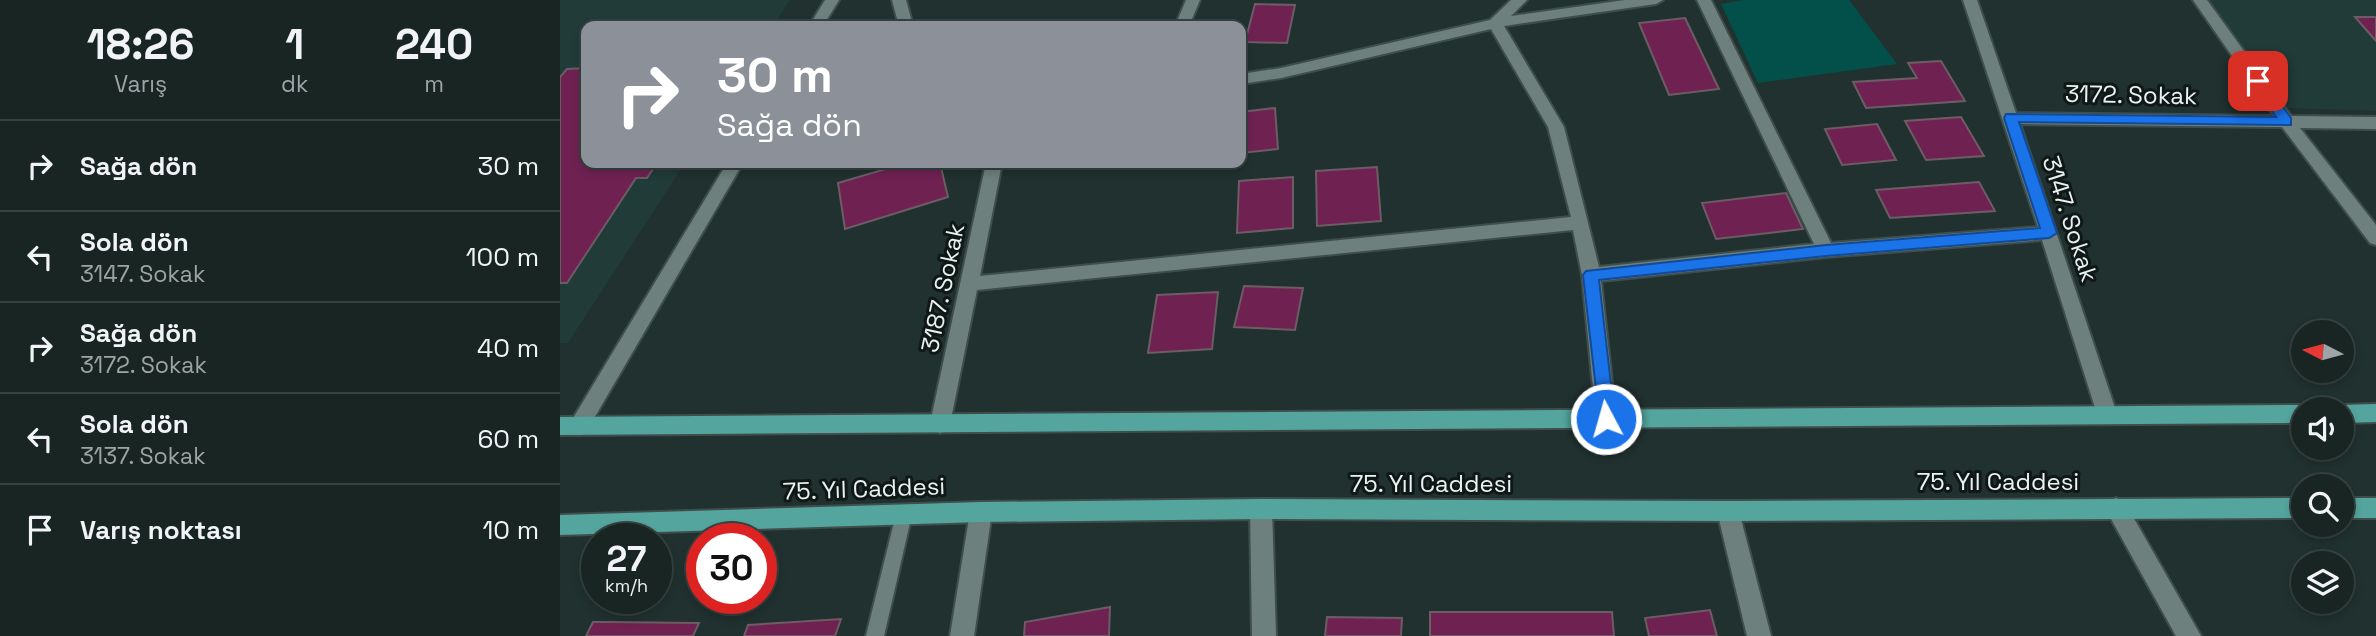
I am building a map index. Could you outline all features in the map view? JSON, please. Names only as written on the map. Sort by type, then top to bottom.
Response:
[{"type":"main road","points":[[569,426],[2291,414]]},
{"type":"main road","points":[[2354,414],[2376,414]]},
{"type":"main road","name":"75. Yıl Caddesi","points":[[560,525],[981,512],[1261,509],[1728,511],[2291,508]]},
{"type":"main road","points":[[2354,508],[2376,508]]},
{"type":"street","points":[[819,21],[832,0]]},
{"type":"street","points":[[899,0],[905,21]]},
{"type":"street","points":[[1184,21],[1193,0]]},
{"type":"street","points":[[1495,23],[1520,0]]},
{"type":"street","points":[[1246,78],[1281,73],[1495,23],[1656,0]]},
{"type":"street","points":[[1704,0],[1826,250]]},
{"type":"street","name":"3147. Sokak","points":[[1970,0],[2107,414]]},
{"type":"street","points":[[2200,0],[2287,122],[2376,238]]},
{"type":"street","points":[[1495,23],[1556,127],[1581,223],[1591,275],[1606,419]]},
{"type":"street","name":"3172. Sokak","points":[[2011,118],[2376,123]]},
{"type":"street","points":[[569,426],[732,168]]},
{"type":"street","name":"3187. Sokak","points":[[940,424],[993,168]]},
{"type":"street","points":[[969,284],[1581,223]]},
{"type":"street","points":[[1591,275],[1826,250],[2049,233]]},
{"type":"street","points":[[2116,508],[2189,636]]},
{"type":"street","points":[[1261,509],[1264,636]]},
{"type":"street","points":[[1728,511],[1759,636]]},
{"type":"street","points":[[962,636],[981,512]]},
{"type":"lane","points":[[875,636],[904,514]]},
{"type":"shaded area","points":[[560,0],[790,0],[776,21],[581,21],[581,168],[682,168],[568,343],[560,343]]},
{"type":"shaded area","points":[[1743,0],[1849,0],[1897,64],[1758,83],[1721,4]]},
{"type":"shaded area","points":[[2205,0],[2376,0],[2376,111],[2287,108]]},
{"type":"building","points":[[1255,4],[1295,5],[1287,43],[1246,42]]},
{"type":"building","points":[[2355,17],[2376,17],[2376,41]]},
{"type":"building","points":[[1685,18],[1719,89],[1669,95],[1639,23]]},
{"type":"building","points":[[1941,61],[1965,101],[1866,108],[1853,82],[1917,78],[1908,63]]},
{"type":"building","points":[[581,68],[581,168],[654,168],[647,178],[636,178],[567,283],[560,283],[560,77],[567,69]]},
{"type":"building","points":[[1275,108],[1278,149],[1246,152],[1246,111]]},
{"type":"building","points":[[1961,117],[1984,156],[1926,160],[1905,121]]},
{"type":"building","points":[[1877,124],[1896,160],[1842,165],[1825,129]]},
{"type":"building","points":[[1377,167],[1381,221],[1317,226],[1316,171]]},
{"type":"building","points":[[889,168],[941,168],[948,197],[845,229],[838,183]]},
{"type":"building","points":[[1293,177],[1293,228],[1237,233],[1239,181]]},
{"type":"building","points":[[1979,182],[1995,211],[1890,218],[1876,190]]},
{"type":"building","points":[[1786,193],[1803,229],[1716,239],[1702,203]]},
{"type":"building","points":[[1244,286],[1303,288],[1295,330],[1234,327]]},
{"type":"building","points":[[1218,292],[1212,349],[1148,353],[1157,295]]},
{"type":"building","points":[[1110,607],[1109,636],[1024,636],[1025,622]]},
{"type":"building","points":[[1710,610],[1717,636],[1649,636],[1645,618]]},
{"type":"building","points":[[1430,612],[1612,612],[1614,636],[1430,636]]},
{"type":"building","points":[[1327,617],[1402,618],[1401,636],[1325,636]]},
{"type":"building","points":[[841,619],[835,636],[744,636],[748,625]]},
{"type":"building","points":[[593,622],[699,623],[693,636],[586,636]]},
{"type":"route","points":[[1606,419],[1591,275],[1826,250],[2049,233],[2011,118],[2287,122],[2258,81]]}]
